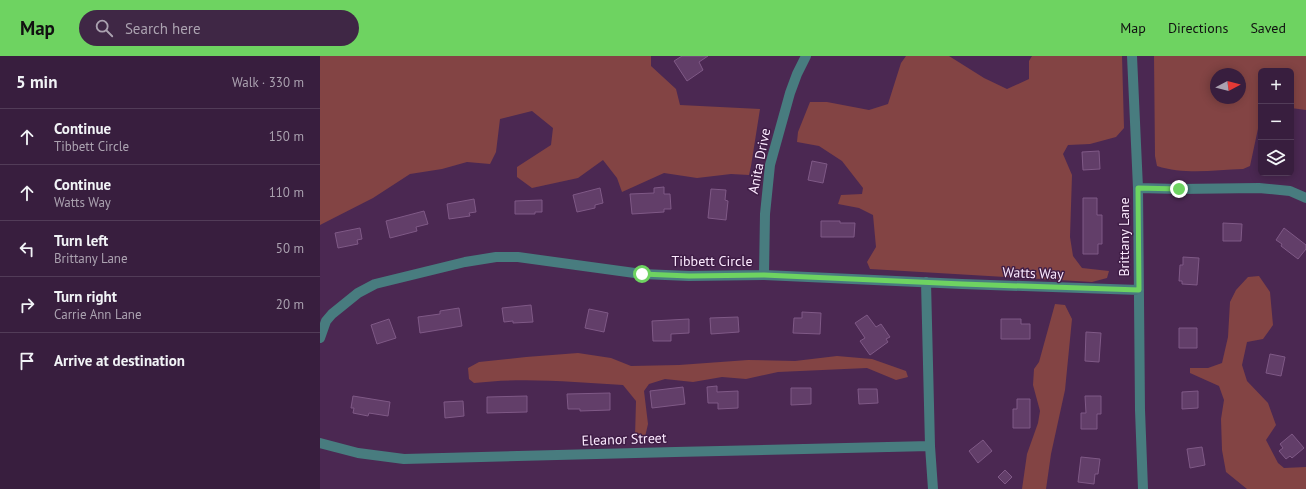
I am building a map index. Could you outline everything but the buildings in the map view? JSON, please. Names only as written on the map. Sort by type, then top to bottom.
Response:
[{"type":"street","name":"Anita Drive","points":[[764,275],[765,214],[770,165],[790,93],[806,56]]},
{"type":"street","name":"Brittany Lane","points":[[1132,56],[1138,188],[1140,410],[1143,489]]},
{"type":"street","points":[[1138,188],[1259,188],[1290,191],[1306,198]]},
{"type":"street","name":"Tibbett Circle","points":[[320,338],[326,321],[332,314],[353,297],[375,284],[465,262],[496,257],[518,257],[642,274],[689,276],[764,275],[926,282]]},
{"type":"street","points":[[926,282],[930,446],[933,489]]},
{"type":"street","name":"Watts Way","points":[[926,282],[1139,290]]},
{"type":"street","name":"Eleanor Street","points":[[320,443],[358,452],[404,459],[930,446]]},
{"type":"shaded area","points":[[320,56],[651,56],[651,66],[676,89],[680,105],[760,109],[749,175],[731,174],[697,178],[664,173],[622,192],[617,178],[603,160],[578,178],[532,188],[517,177],[517,167],[551,145],[553,128],[532,111],[500,119],[496,152],[490,164],[467,162],[442,169],[410,174],[373,198],[320,225]]},
{"type":"shaded area","points":[[906,56],[949,56],[984,78],[1007,89],[1029,79],[1029,61],[1032,56],[1122,56],[1124,128],[1116,137],[1090,144],[1068,145],[1063,154],[1072,175],[1070,237],[1073,256],[1082,268],[1109,271],[1107,278],[1092,282],[870,269],[867,262],[876,247],[873,215],[859,208],[838,204],[841,195],[862,194],[863,188],[842,161],[819,146],[797,142],[798,132],[810,102],[827,102],[869,110],[888,104],[901,63]]},
{"type":"shaded area","points":[[1154,56],[1306,56],[1306,110],[1294,108],[1294,68],[1258,68],[1258,129],[1250,166],[1243,169],[1189,171],[1168,169],[1157,166],[1155,156]]},
{"type":"shaded area","points":[[1259,276],[1270,292],[1273,325],[1263,339],[1247,342],[1242,365],[1247,381],[1268,403],[1276,425],[1266,440],[1278,463],[1284,468],[1306,467],[1306,489],[1247,489],[1226,472],[1222,450],[1221,419],[1224,400],[1219,386],[1190,373],[1190,368],[1208,368],[1222,363],[1228,337],[1230,302],[1236,290],[1248,277]]},
{"type":"shaded area","points":[[1055,304],[1065,305],[1072,319],[1065,390],[1051,454],[1046,489],[1022,489],[1027,454],[1038,423],[1040,411],[1033,385],[1034,369],[1039,362]]},
{"type":"shaded area","points":[[578,353],[611,358],[631,366],[679,365],[748,360],[795,361],[837,356],[872,359],[906,371],[908,377],[896,380],[867,368],[778,372],[746,379],[722,377],[693,382],[665,379],[649,384],[644,391],[648,424],[645,437],[635,437],[636,401],[623,385],[530,380],[474,383],[469,379],[468,368],[479,362]]},
{"type":"route","points":[[642,274],[689,276],[764,275],[1139,290],[1138,188],[1179,189]]}]
